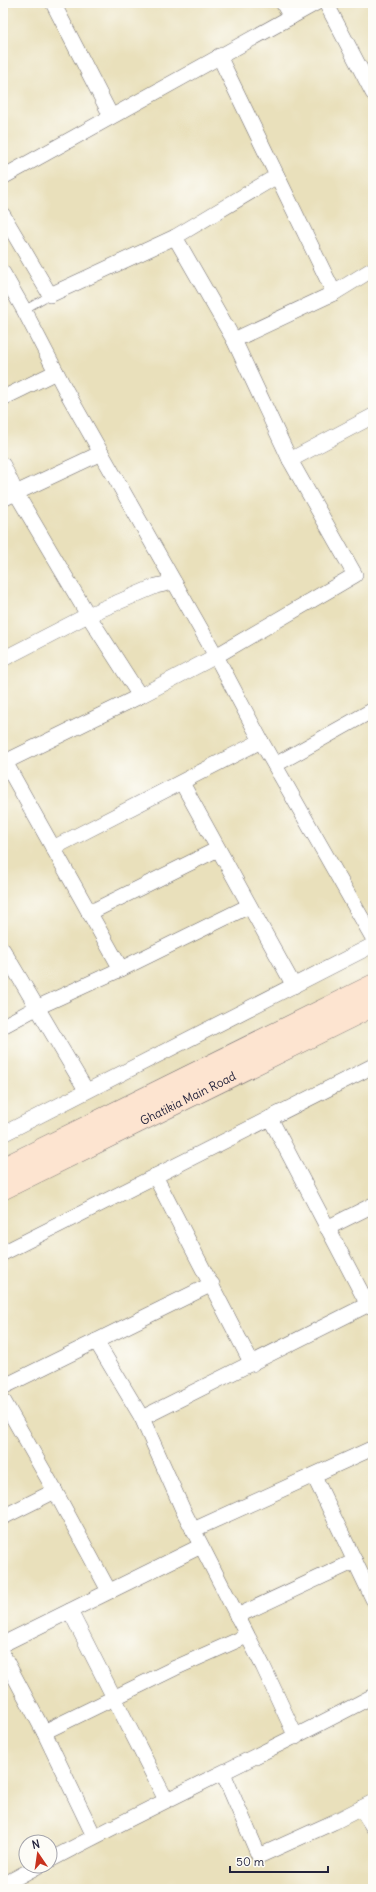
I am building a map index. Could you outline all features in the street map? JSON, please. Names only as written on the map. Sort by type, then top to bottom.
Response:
[{"type":"street","points":[[53,3],[111,116]]},
{"type":"street","points":[[283,3],[291,17]]},
{"type":"street","points":[[3,177],[316,3]]},
{"type":"street","points":[[326,3],[373,93]]},
{"type":"street","points":[[219,56],[334,293]]},
{"type":"street","points":[[3,215],[50,296],[175,236],[277,176]]},
{"type":"street","points":[[121,970],[4,763],[140,696],[216,656],[226,648],[355,575],[290,460],[234,340],[175,236]]},
{"type":"street","points":[[234,340],[334,293],[373,270]]},
{"type":"street","points":[[3,273],[8,294],[24,310],[101,454],[216,656],[261,741],[373,938]]},
{"type":"street","points":[[4,401],[56,372]]},
{"type":"street","points":[[290,460],[373,416]]},
{"type":"street","points":[[9,496],[101,454]]},
{"type":"street","points":[[3,465],[9,496],[140,696]]},
{"type":"street","points":[[3,659],[88,615],[156,586],[174,582]]},
{"type":"street","points":[[275,765],[373,710]]},
{"type":"street","points":[[53,848],[182,783],[261,741]]},
{"type":"street","points":[[182,783],[294,986]]},
{"type":"street","points":[[89,913],[218,849]]},
{"type":"street","points":[[3,1026],[38,1007],[121,970],[250,906]]},
{"type":"street","points":[[3,1134],[86,1090],[373,945]]},
{"type":"street","points":[[3,950],[86,1090]]},
{"type":"street","name":"Ghatikia Main Road","points":[[3,1168],[373,985]]},
{"type":"street","name":"Ghatikia Main Road","points":[[3,1189],[373,1006]]},
{"type":"street","points":[[3,1253],[373,1066]]},
{"type":"street","points":[[142,1418],[370,1304],[270,1118]]},
{"type":"street","points":[[155,1176],[252,1364]]},
{"type":"street","points":[[328,1228],[373,1205]]},
{"type":"street","points":[[3,1387],[212,1284]]},
{"type":"street","points":[[96,1341],[142,1418],[193,1530],[296,1737]]},
{"type":"street","points":[[3,1400],[55,1491],[109,1592]]},
{"type":"street","points":[[193,1530],[373,1448]]},
{"type":"street","points":[[314,1476],[373,1599]]},
{"type":"street","points":[[3,1517],[55,1491]]},
{"type":"street","points":[[3,1644],[201,1546]]},
{"type":"street","points":[[237,1616],[355,1561]]},
{"type":"street","points":[[70,1611],[166,1800]]},
{"type":"street","points":[[44,1732],[175,1668],[247,1636]]},
{"type":"street","points":[[3,1655],[44,1732],[94,1836]]},
{"type":"street","points":[[58,1856],[166,1800],[296,1737],[373,1696]]},
{"type":"street","points":[[223,1773],[259,1856],[367,1805],[373,1827]]},
{"type":"street","points":[[5,1879],[18,1874]]},
{"type":"lane","points":[[24,310],[50,296]]},
{"type":"green space","points":[[69,1883],[165,1889],[53,1889]]}]
